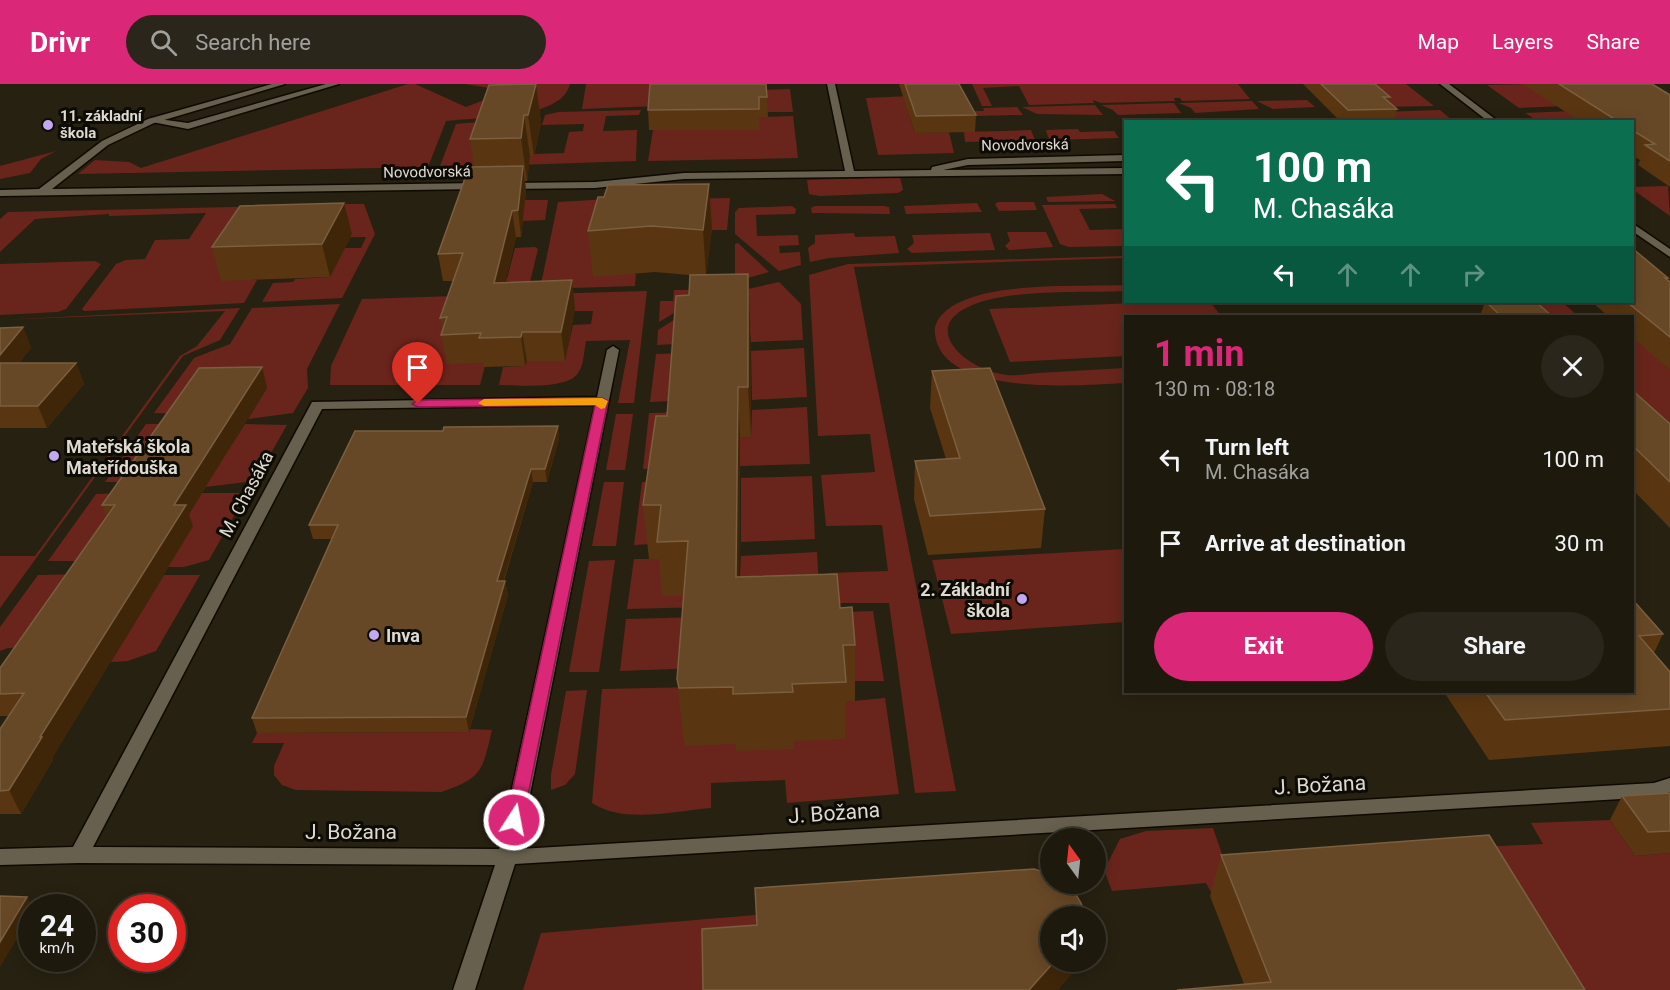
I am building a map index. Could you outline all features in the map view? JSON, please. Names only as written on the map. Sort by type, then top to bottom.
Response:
[{"type":"street","points":[[42,192],[105,143],[151,121],[281,84]]},
{"type":"street","points":[[151,121],[188,126],[334,84]]},
{"type":"street","points":[[831,84],[849,174]]},
{"type":"street","points":[[1444,84],[1492,120]]},
{"type":"street","name":"Novodvorská","points":[[927,171],[968,162],[1124,158]]},
{"type":"street","name":"Novodvorská","points":[[0,193],[595,185],[684,176],[927,171],[953,174],[1124,171]]},
{"type":"street","points":[[1634,227],[1670,254]]},
{"type":"street","points":[[464,990],[507,857],[613,350]]},
{"type":"street","name":"M. Chasáka","points":[[79,855],[317,405],[602,401]]},
{"type":"street","name":"J. Božana","points":[[0,857],[79,855],[507,857],[1654,790],[1670,785]]},
{"type":"shaded area","points":[[408,84],[415,84],[466,107],[508,91],[465,84],[570,84],[564,96],[552,104],[535,110],[497,117],[446,121],[428,167],[78,174],[95,160],[129,162],[141,168]]},
{"type":"shaded area","points":[[586,84],[691,84],[681,105],[582,109]]},
{"type":"shaded area","points":[[972,84],[1238,84],[1250,99],[1182,101],[1180,98],[1174,98],[1175,101],[1101,103],[1093,100],[1094,103],[1029,105],[1019,86],[983,88],[992,106],[982,106]]},
{"type":"shaded area","points":[[1350,84],[1406,84],[1434,106],[1374,107]]},
{"type":"shaded area","points":[[1531,84],[1563,106],[1519,108],[1487,85]]},
{"type":"shaded area","points":[[790,89],[793,112],[759,112],[758,90]]},
{"type":"shaded area","points":[[910,96],[910,118],[915,133],[949,132],[954,153],[878,155],[866,98]]},
{"type":"shaded area","points":[[1307,100],[1315,107],[1273,109],[1257,101]]},
{"type":"shaded area","points":[[1252,101],[1259,109],[1195,113],[1191,108],[1179,103]]},
{"type":"shaded area","points":[[1174,103],[1181,113],[1118,115],[1101,105]]},
{"type":"shaded area","points":[[1095,105],[1103,115],[1037,114],[1022,107]]},
{"type":"shaded area","points":[[1017,107],[1023,115],[973,116],[971,111],[984,111],[983,108]]},
{"type":"shaded area","points":[[641,110],[639,115],[606,116],[603,131],[637,130],[636,161],[516,165],[534,154],[564,153],[569,132],[583,131],[584,124],[542,125],[545,115],[558,112]]},
{"type":"shaded area","points":[[1440,110],[1452,120],[1389,120],[1380,112]]},
{"type":"shaded area","points":[[1571,111],[1584,120],[1536,120],[1525,113]]},
{"type":"shaded area","points":[[793,116],[798,158],[648,161],[653,130],[759,130],[759,117]]},
{"type":"shaded area","points":[[530,118],[501,165],[440,166],[456,124]]},
{"type":"shaded area","points":[[1078,129],[1080,132],[1114,131],[1119,138],[1049,140],[1046,130]]},
{"type":"shaded area","points":[[1031,130],[1035,140],[965,142],[964,132]]},
{"type":"shaded area","points":[[56,151],[41,159],[30,173],[0,179],[0,166]]},
{"type":"shaded area","points":[[900,177],[903,190],[898,193],[820,196],[809,194],[807,180]]},
{"type":"shaded area","points":[[1668,186],[1670,216],[1634,190],[1634,187]]},
{"type":"shaded area","points":[[1102,194],[1115,201],[1048,202],[1046,197]]},
{"type":"shaded area","points":[[730,198],[727,230],[711,230],[683,199]]},
{"type":"shaded area","points":[[609,199],[636,270],[635,286],[540,289],[558,202]]},
{"type":"shaded area","points":[[523,200],[548,200],[545,220],[523,221]]},
{"type":"shaded area","points":[[998,202],[1034,202],[1037,210],[999,211],[995,204]]},
{"type":"shaded area","points":[[977,203],[982,212],[906,214],[904,206]]},
{"type":"shaded area","points":[[336,204],[364,204],[375,234],[342,298],[262,302],[273,283],[330,277],[345,248],[361,248],[366,237],[316,238]]},
{"type":"shaded area","points":[[1115,204],[1117,208],[1079,209],[1090,230],[1124,229],[1124,246],[1069,247],[1060,244],[1042,205]]},
{"type":"shaded area","points":[[321,205],[222,280],[257,280],[244,303],[84,311],[82,309],[116,264],[126,260],[145,259],[155,240],[189,239],[206,213],[109,216],[109,214],[35,219],[0,252],[0,219],[8,212]]},
{"type":"shaded area","points":[[792,206],[796,209],[795,214],[756,215],[757,236],[798,235],[799,245],[779,246],[780,253],[800,252],[801,265],[779,271],[735,234],[735,212],[739,208]]},
{"type":"shaded area","points":[[815,206],[884,206],[889,207],[890,214],[812,213],[811,208]]},
{"type":"shaded area","points":[[1007,232],[1046,232],[1053,247],[1009,250],[1005,246],[1010,241]]},
{"type":"shaded area","points":[[854,233],[855,237],[895,236],[899,253],[829,258],[810,262],[808,248],[815,243],[815,235]]},
{"type":"shaded area","points":[[990,233],[995,250],[912,253],[907,249],[914,243],[912,235]]},
{"type":"shaded area","points":[[738,243],[769,272],[744,279],[735,278],[735,244]]},
{"type":"shaded area","points":[[535,247],[538,249],[528,290],[485,280],[507,279],[515,248]]},
{"type":"shaded area","points":[[1124,256],[1124,258],[854,267],[956,791],[915,793],[889,603],[831,603],[828,573],[888,571],[882,525],[826,526],[821,475],[875,472],[870,434],[818,436],[809,275],[848,264]]},
{"type":"shaded area","points":[[95,261],[101,264],[66,309],[58,312],[0,315],[0,264]]},
{"type":"shaded area","points":[[779,282],[801,304],[803,340],[751,342],[749,321],[692,343],[657,345],[658,330],[723,289],[748,289]]},
{"type":"shaded area","points":[[1124,285],[1124,291],[1028,294],[991,299],[975,304],[958,313],[949,323],[948,334],[952,345],[973,363],[1005,375],[1124,368],[1124,383],[1048,385],[1016,383],[987,378],[962,369],[943,355],[935,329],[938,320],[949,308],[975,296],[1039,287]]},
{"type":"shaded area","points":[[674,290],[712,290],[659,322],[660,301],[673,301]]},
{"type":"shaded area","points":[[647,291],[634,403],[618,403],[630,340],[586,341],[580,370],[564,382],[541,385],[499,385],[503,367],[525,366],[527,361],[565,360],[573,325],[591,324],[593,311],[575,311],[543,294]]},
{"type":"shaded area","points":[[516,294],[486,362],[480,385],[330,385],[331,366],[362,299]]},
{"type":"shaded area","points":[[1134,303],[1211,303],[1220,315],[1124,315],[1124,356],[1010,362],[989,309]]},
{"type":"shaded area","points":[[1498,303],[1563,303],[1577,315],[1511,315]]},
{"type":"shaded area","points":[[340,304],[307,369],[308,388],[293,413],[248,419],[267,388],[239,367],[209,368],[188,414],[154,413],[194,358],[230,344],[252,308]]},
{"type":"shaded area","points":[[240,308],[220,340],[183,356],[0,608],[0,556],[35,556],[180,356],[197,346],[225,311],[0,320]]},
{"type":"shaded area","points":[[1634,339],[1670,370],[1670,468],[1634,433]]},
{"type":"shaded area","points":[[804,348],[807,397],[752,400],[751,351]]},
{"type":"shaded area","points":[[691,353],[689,400],[650,402],[656,354]]},
{"type":"shaded area","points":[[807,407],[810,464],[740,466],[740,438],[751,437],[752,410]]},
{"type":"shaded area","points":[[688,412],[658,468],[643,469],[649,413]]},
{"type":"shaded area","points":[[616,414],[633,414],[625,470],[606,470]]},
{"type":"shaded area","points":[[146,424],[181,424],[141,482],[105,482]]},
{"type":"shaded area","points":[[245,424],[287,425],[255,481],[205,487]]},
{"type":"shaded area","points":[[812,476],[815,539],[741,542],[741,478]]},
{"type":"shaded area","points":[[672,481],[667,543],[634,545],[642,482]]},
{"type":"shaded area","points":[[604,482],[624,482],[616,546],[592,546]]},
{"type":"shaded area","points":[[133,493],[99,561],[48,561],[96,494]]},
{"type":"shaded area","points":[[202,493],[247,493],[209,560],[184,567],[168,567],[193,526],[182,526]]},
{"type":"shaded area","points":[[1124,549],[1124,622],[951,634],[932,560]]},
{"type":"shaded area","points":[[817,552],[820,604],[627,609],[634,559],[666,559],[739,594],[741,556]]},
{"type":"shaded area","points":[[615,560],[599,672],[569,672],[589,561]]},
{"type":"shaded area","points":[[90,574],[40,647],[8,648],[0,651],[0,627],[38,575]]},
{"type":"shaded area","points":[[164,575],[200,575],[156,651],[128,661],[111,662]]},
{"type":"shaded area","points":[[873,611],[884,681],[854,681],[739,616]]},
{"type":"shaded area","points":[[700,617],[698,668],[620,671],[626,619]]},
{"type":"shaded area","points":[[697,687],[737,744],[794,749],[794,741],[843,702],[885,698],[899,794],[787,803],[785,780],[711,783],[711,808],[634,815],[605,809],[592,803],[602,689]]},
{"type":"shaded area","points":[[587,690],[575,774],[565,785],[551,790],[551,775],[566,691]]},
{"type":"shaded area","points":[[470,729],[492,730],[483,764],[473,777],[441,792],[296,790],[282,785],[274,775],[274,766],[284,743],[252,743],[257,733],[469,732]]},
{"type":"shaded area","points":[[1610,820],[1635,856],[1670,853],[1670,990],[1540,990],[1212,894],[1206,883],[1112,891],[1106,875],[1106,866],[1120,839],[1146,831],[1213,828],[1224,860],[1543,844],[1531,823]]},
{"type":"shaded area","points":[[958,898],[706,990],[523,990],[541,933]]},
{"type":"building","points":[[536,84],[528,115],[524,115],[521,138],[470,139],[489,85]]},
{"type":"building","points":[[650,84],[766,84],[767,97],[759,97],[759,109],[648,110]]},
{"type":"building","points":[[905,84],[959,84],[976,115],[916,116]]},
{"type":"building","points":[[1321,84],[1375,84],[1390,97],[1383,97],[1397,109],[1348,110]]},
{"type":"building","points":[[1559,84],[1652,84],[1670,95],[1670,161],[1645,145],[1655,144],[1634,131],[1634,120],[1616,120]]},
{"type":"building","points":[[523,166],[518,210],[512,211],[494,283],[572,280],[561,332],[522,332],[521,337],[479,338],[481,333],[441,335],[447,317],[440,318],[463,253],[438,254],[469,167]]},
{"type":"building","points":[[709,184],[703,230],[651,226],[588,231],[598,197],[604,197],[608,185]]},
{"type":"building","points":[[344,203],[322,244],[212,247],[240,206]]},
{"type":"building","points":[[1634,250],[1670,282],[1670,337],[1628,303],[1634,303]]},
{"type":"building","points":[[748,274],[748,387],[738,387],[736,577],[837,574],[840,608],[852,607],[855,645],[843,645],[846,682],[792,684],[793,692],[733,694],[733,687],[679,688],[677,679],[688,541],[657,542],[661,505],[643,505],[656,416],[667,416],[676,296],[689,295],[690,275]]},
{"type":"building","points":[[1487,303],[1537,303],[1551,315],[1500,315]]},
{"type":"building","points":[[23,327],[0,355],[0,328]]},
{"type":"building","points":[[0,363],[76,363],[38,406],[0,406]]},
{"type":"building","points":[[262,367],[174,505],[186,505],[9,790],[0,791],[0,729],[24,693],[0,694],[0,668],[115,505],[102,505],[199,368]]},
{"type":"building","points":[[990,368],[1045,509],[930,516],[915,461],[960,458],[932,371]]},
{"type":"building","points":[[1634,392],[1670,424],[1670,482],[1634,447]]},
{"type":"building","points":[[558,426],[545,469],[531,469],[497,581],[505,581],[466,717],[252,718],[338,525],[309,525],[355,431],[443,431],[444,427]]},
{"type":"building","points":[[1634,601],[1663,634],[1639,636],[1670,672],[1670,709],[1505,720],[1486,693],[1634,693]]},
{"type":"building","points":[[1670,793],[1670,831],[1648,832],[1622,796]]},
{"type":"building","points":[[1489,835],[1585,990],[1177,990],[1271,982],[1221,855]]},
{"type":"building","points":[[1034,869],[1040,871],[1040,894],[1076,894],[1082,906],[1040,906],[1040,972],[1045,972],[1029,990],[703,990],[702,929],[757,925],[755,888]]},
{"type":"building","points":[[0,896],[18,897],[18,912],[0,942]]},
{"type":"slow traffic","points":[[484,403],[602,401],[601,406]]},
{"type":"place","name":"11. základní škola","points":[[48,125]]},
{"type":"place","name":"Mateřská škola Mateřídouška","points":[[54,456]]},
{"type":"place","name":"2. Základní škola","points":[[1022,599]]},
{"type":"place","name":"Inva","points":[[374,635]]},
{"type":"route","points":[[418,404],[602,401],[514,820]]}]
